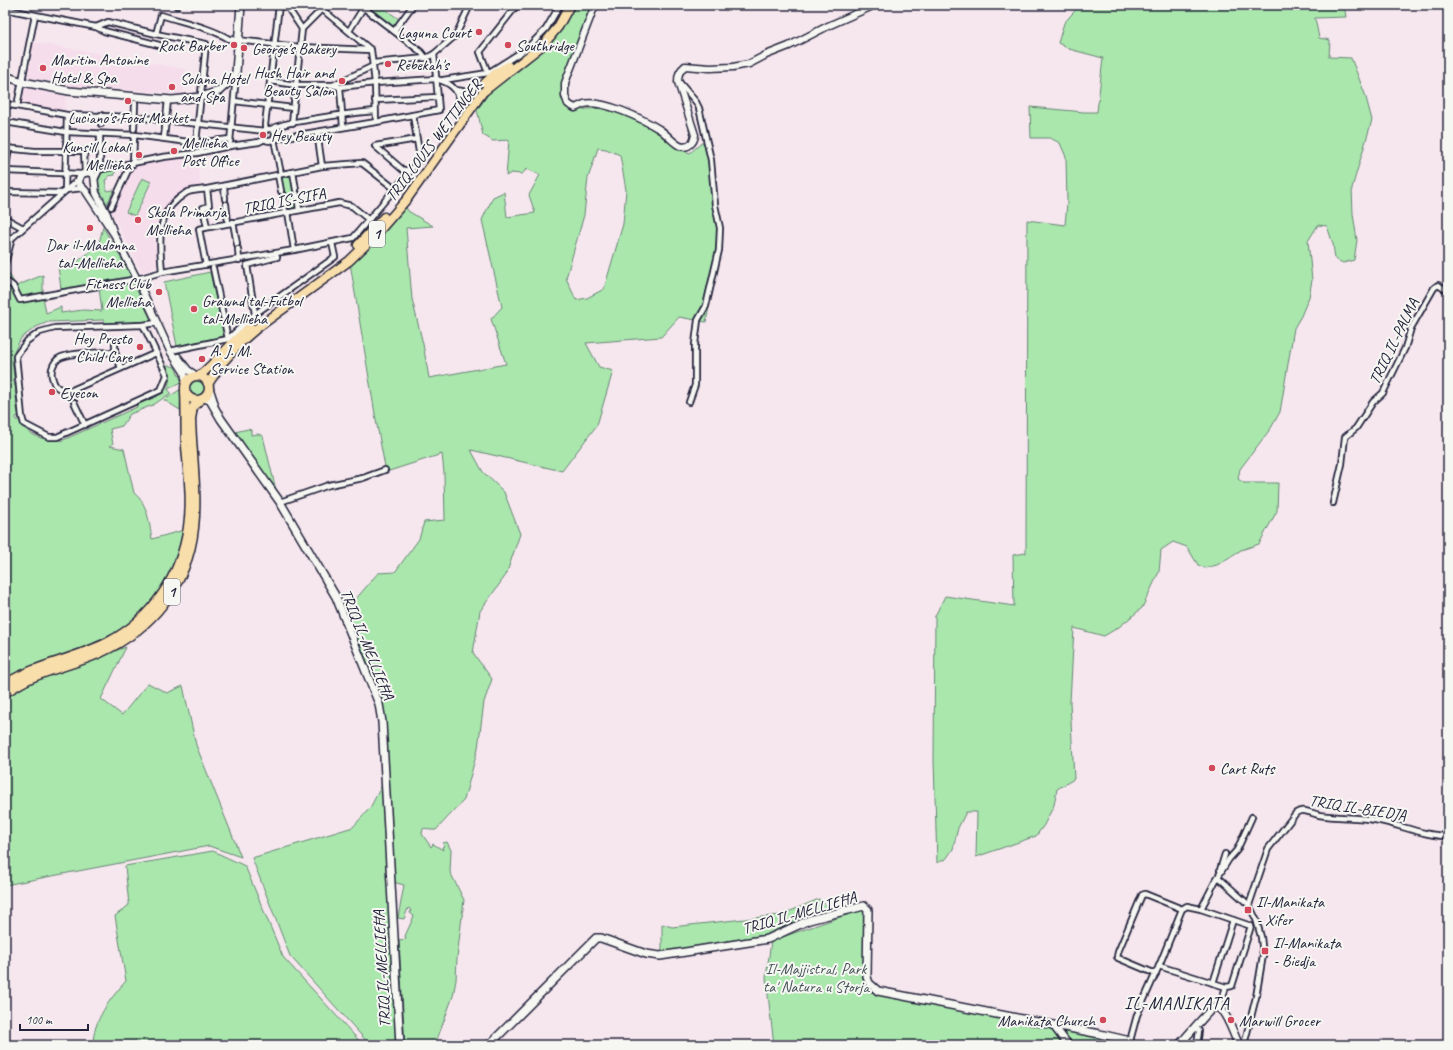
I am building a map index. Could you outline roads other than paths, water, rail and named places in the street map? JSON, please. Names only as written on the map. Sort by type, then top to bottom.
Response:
[{"type":"highway","name":"TRIQ LOUIS WETTINGER","points":[[198,376],[209,368],[238,336],[324,274],[360,244],[403,195],[462,110],[476,93],[497,72],[522,57],[533,48],[546,34],[558,17],[564,5]]},
{"type":"highway","name":"TRIQ LOUIS WETTINGER","points":[[208,386],[222,362],[242,341],[257,328],[349,261],[374,237],[407,199],[483,92],[544,44],[558,27],[570,5]]},
{"type":"highway","points":[[198,376],[203,378],[208,386],[208,392],[201,399],[191,398],[186,387],[189,379],[198,376]]},
{"type":"highway","name":"1","points":[[5,684],[29,671],[84,653],[109,642],[126,631],[140,620],[159,599],[177,570],[186,539],[189,508],[185,427],[186,387]]},
{"type":"highway","name":"1","points":[[5,693],[31,678],[99,654],[114,646],[131,636],[145,624],[167,600],[183,572],[191,545],[194,528],[196,508],[191,419],[193,407],[201,399]]},
{"type":"main road","points":[[5,76],[23,82],[69,92],[168,100],[201,97],[220,91],[233,78],[236,72],[241,5]]},
{"type":"main road","name":"TRIQ IL-MELLIEĦA","points":[[208,386],[216,407],[225,424],[280,502],[339,603],[379,704],[382,722],[400,1045]]},
{"type":"main road","name":"TRIQ IL-MELLIEĦA","points":[[201,399],[210,400],[216,407]]},
{"type":"main road","name":"TRIQ IL-MELLIEĦA","points":[[490,1045],[596,938],[601,938],[646,954],[660,956],[768,939],[809,920],[864,906],[868,910],[867,977],[869,983],[878,991],[1054,1026],[1130,1043]]},
{"type":"main road","points":[[1179,1045],[1211,1009],[1219,1008],[1225,1014],[1239,1045]]},
{"type":"main road","points":[[1054,1026],[1068,1045]]},
{"type":"street","points":[[267,130],[265,125],[267,104],[279,5]]},
{"type":"street","points":[[286,5],[302,29]]},
{"type":"street","points":[[317,5],[371,50],[375,83],[376,122]]},
{"type":"street","points":[[394,31],[413,5]]},
{"type":"street","points":[[332,85],[373,64],[426,58],[434,54],[456,35],[470,5]]},
{"type":"street","points":[[488,73],[480,52],[517,5]]},
{"type":"street","points":[[270,81],[296,85],[332,85],[340,87],[375,83],[436,79],[443,80],[488,73],[526,49],[546,29],[560,5]]},
{"type":"street","points":[[595,5],[566,83],[565,96],[568,104],[575,108],[584,104],[605,105],[620,110],[659,129],[678,145],[685,146],[692,143],[694,140],[694,135],[678,82],[680,70],[685,66],[710,68],[733,67],[749,64],[766,54],[789,46],[828,26],[875,5]]},
{"type":"street","points":[[349,31],[364,6],[421,52],[426,58]]},
{"type":"street","points":[[5,9],[96,27],[104,31],[159,45]]},
{"type":"street","points":[[292,123],[302,29],[322,9]]},
{"type":"street","points":[[17,106],[23,82],[35,15]]},
{"type":"street","points":[[156,34],[161,15],[192,24],[223,35],[229,39],[299,47],[371,50]]},
{"type":"street","points":[[96,27],[108,22],[206,44],[196,143]]},
{"type":"street","points":[[5,264],[12,238],[84,174],[100,169],[163,157],[197,153],[230,146],[260,142],[265,139],[268,141],[439,110],[434,54]]},
{"type":"street","points":[[230,146],[236,72]]},
{"type":"street","points":[[443,80],[456,90],[460,98],[462,110]]},
{"type":"street","points":[[678,82],[696,102],[699,108],[711,160],[715,205],[720,228],[719,250],[706,306],[698,320],[695,344],[695,385],[689,402]]},
{"type":"street","points":[[340,87],[343,127]]},
{"type":"street","points":[[456,90],[476,93]]},
{"type":"street","points":[[375,100],[438,97]]},
{"type":"street","points":[[164,138],[168,100]]},
{"type":"street","points":[[234,101],[293,108]]},
{"type":"street","points":[[134,129],[135,103]]},
{"type":"street","points":[[5,104],[67,115],[134,117],[267,130],[275,133],[274,139],[282,193],[294,250]]},
{"type":"street","points":[[265,139],[263,134],[267,130],[277,126],[341,114],[375,111]]},
{"type":"street","points":[[63,192],[67,115]]},
{"type":"street","points":[[101,115],[101,124]]},
{"type":"street","points":[[5,280],[13,286],[20,300],[137,279],[162,272],[240,260],[354,238],[420,158],[413,115]]},
{"type":"street","points":[[5,122],[66,132],[134,135],[196,143],[230,139]]},
{"type":"street","points":[[317,132],[322,166]]},
{"type":"street","points":[[5,192],[63,192],[92,188],[100,169],[100,134]]},
{"type":"street","points":[[111,207],[132,164],[134,135]]},
{"type":"street","points":[[411,170],[403,170],[376,146],[416,139]]},
{"type":"street","points":[[114,234],[107,214],[96,193],[93,174],[84,174],[65,173],[5,172],[7,148],[35,151],[84,151],[84,174],[79,184],[84,189],[114,234],[137,279],[170,351],[184,372],[186,387]]},
{"type":"street","points":[[162,272],[161,228],[173,203],[188,192],[207,190],[322,166],[362,163],[395,189]]},
{"type":"street","points":[[293,172],[299,210]]},
{"type":"street","points":[[224,186],[225,202],[238,246],[240,260]]},
{"type":"street","points":[[207,190],[209,206],[204,208],[207,227]]},
{"type":"street","name":"TRIQ IS-SIFA","points":[[206,265],[199,229],[339,203],[352,206],[369,220]]},
{"type":"street","points":[[5,218],[23,228]]},
{"type":"street","points":[[170,351],[228,339],[255,314],[335,257],[332,243]]},
{"type":"street","points":[[255,314],[247,265],[277,257]]},
{"type":"street","points":[[213,268],[228,339]]},
{"type":"street","name":"TRIQ IL-PALMA","points":[[1333,503],[1342,464],[1345,437],[1356,428],[1373,402],[1383,393],[1405,348],[1411,328],[1434,288],[1438,285],[1448,291]]},
{"type":"street","points":[[142,325],[167,375],[161,390],[57,437],[49,437],[24,424],[16,356],[27,341],[40,332],[55,328],[142,325],[156,323]]},
{"type":"street","points":[[115,340],[115,352],[121,368]]},
{"type":"street","points":[[170,351],[178,356],[191,373],[198,376]]},
{"type":"street","points":[[115,352],[64,356],[56,360],[54,364],[52,380],[61,390],[70,391],[156,353]]},
{"type":"street","points":[[74,402],[85,425]]},
{"type":"street","points":[[280,502],[329,485],[363,478],[385,470]]},
{"type":"street","name":"TRIQ IL-BIEDJA","points":[[1248,905],[1268,849],[1299,811],[1306,811],[1320,815],[1375,820],[1435,835],[1448,836]]},
{"type":"street","points":[[1201,909],[1218,877],[1229,859],[1237,850],[1252,817]]},
{"type":"street","points":[[1218,877],[1225,854]]},
{"type":"street","points":[[1218,877],[1248,905],[1256,919],[1263,955],[1256,997],[1244,1045]]},
{"type":"street","points":[[1156,974],[1117,957],[1142,895],[1145,894],[1185,907],[1201,909],[1248,924],[1250,926],[1232,986],[1226,987],[1159,966]]},
{"type":"street","points":[[1130,1043],[1137,1015],[1185,907]]},
{"type":"street","points":[[1213,983],[1233,920]]},
{"type":"street","points":[[1219,1008],[1226,987]]},
{"type":"street","points":[[1196,1027],[1199,1031],[1197,1045]]},
{"type":"place","name":"Laguna Court","points":[[479,32]]},
{"type":"place","name":"Rock Barber","points":[[234,45]]},
{"type":"place","name":"Southridge","points":[[508,45]]},
{"type":"place","name":"George's Bakery","points":[[244,48]]},
{"type":"place","name":"Rebekah's","points":[[388,64]]},
{"type":"place","name":"Maritim Antonine Hotel & Spa","points":[[43,68]]},
{"type":"place","name":"Hush Hair and Beauty Salon","points":[[342,81]]},
{"type":"place","name":"Solana Hotel and Spa","points":[[172,87]]},
{"type":"place","name":"Luciano's Food Market","points":[[128,101]]},
{"type":"place","name":"Hey Beauty","points":[[263,135]]},
{"type":"place","name":"Mellieħa Post Office","points":[[174,151]]},
{"type":"place","name":"Kunsill Lokali Mellieħa","points":[[139,155]]},
{"type":"place","name":"Skola Primarja Mellieħa","points":[[138,220]]},
{"type":"place","name":"Dar il-Madonna tal-Mellieħa","points":[[90,228]]},
{"type":"place","name":"Fitness Club Mellieħa","points":[[159,292]]},
{"type":"place","name":"Grawnd tal-Futbol tal-Mellieħa","points":[[194,309]]},
{"type":"place","name":"Hey Presto Child Care","points":[[140,347]]},
{"type":"place","name":"A. J. M. Service Station","points":[[202,359]]},
{"type":"place","name":"Eyecon","points":[[52,392]]},
{"type":"place","name":"Cart Ruts","points":[[1212,768]]},
{"type":"place","name":"Il-Manikata - Xifer","points":[[1248,910]]},
{"type":"place","name":"Il-Manikata - Biedja","points":[[1265,951]]},
{"type":"place","name":"Manikata Church","points":[[1103,1020]]},
{"type":"place","name":"Marwill Grocer","points":[[1231,1020]]},
{"type":"district","name":"IL-MANIKATA","points":[[1177,1003]]},
{"type":"park label","name":"Il-Majjistral, Park ta' Natura u Storja","points":[[816,977]]}]
